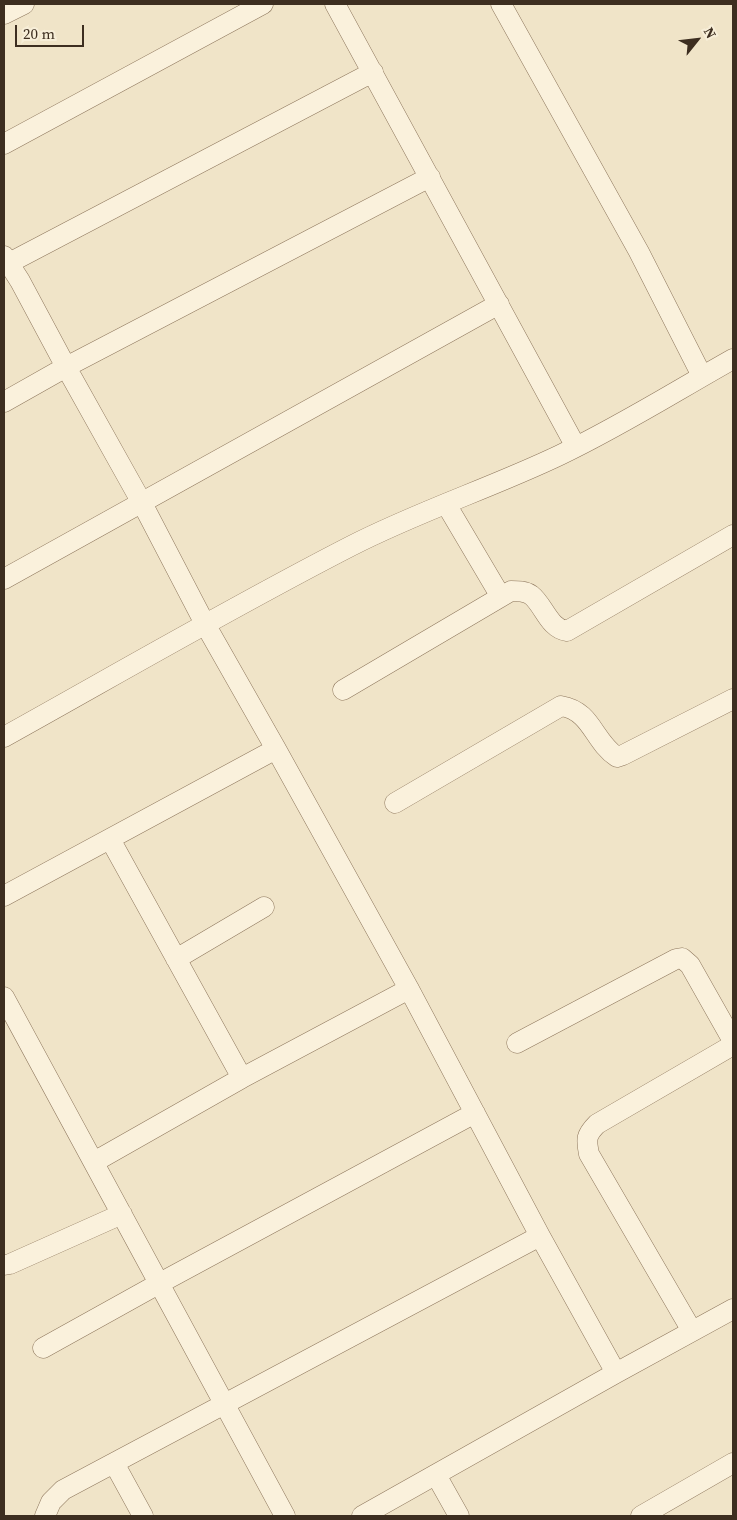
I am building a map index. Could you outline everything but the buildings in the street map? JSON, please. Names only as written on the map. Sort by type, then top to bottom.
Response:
[{"type":"street","points":[[4,14],[24,4]]},
{"type":"street","points":[[4,144],[263,4]]},
{"type":"street","points":[[335,4],[576,447]]},
{"type":"street","points":[[501,4],[639,252],[702,376]]},
{"type":"street","points":[[373,72],[6,259],[20,281],[142,503],[205,624],[409,989],[540,1236],[616,1373]]},
{"type":"street","points":[[4,402],[66,367],[430,177]]},
{"type":"street","points":[[4,579],[499,304]]},
{"type":"street","points":[[4,737],[205,624],[350,546],[521,473],[576,447],[733,359]]},
{"type":"street","points":[[446,504],[501,597]]},
{"type":"street","points":[[343,690],[511,591],[521,591],[531,595],[554,625],[560,630],[567,630],[733,535]]},
{"type":"street","points":[[394,803],[561,706],[571,708],[581,714],[609,752],[616,756],[623,755],[733,699]]},
{"type":"street","points":[[4,896],[276,749]]},
{"type":"street","points":[[110,839],[242,1078]]},
{"type":"street","points":[[176,959],[264,907]]},
{"type":"street","points":[[517,1043],[676,959],[682,958],[690,965],[733,1043],[597,1124],[589,1131],[586,1140],[589,1154],[692,1331]]},
{"type":"street","points":[[94,1162],[242,1078],[409,989]]},
{"type":"street","points":[[4,997],[285,1516]]},
{"type":"street","points":[[44,1348],[475,1113]]},
{"type":"street","points":[[6,1270],[122,1214]]},
{"type":"street","points":[[46,1516],[51,1502],[63,1490],[540,1236]]},
{"type":"street","points":[[366,1515],[616,1373],[733,1310]]},
{"type":"street","points":[[114,1463],[143,1516]]},
{"type":"street","points":[[641,1516],[733,1463]]},
{"type":"street","points":[[436,1475],[459,1516]]}]
